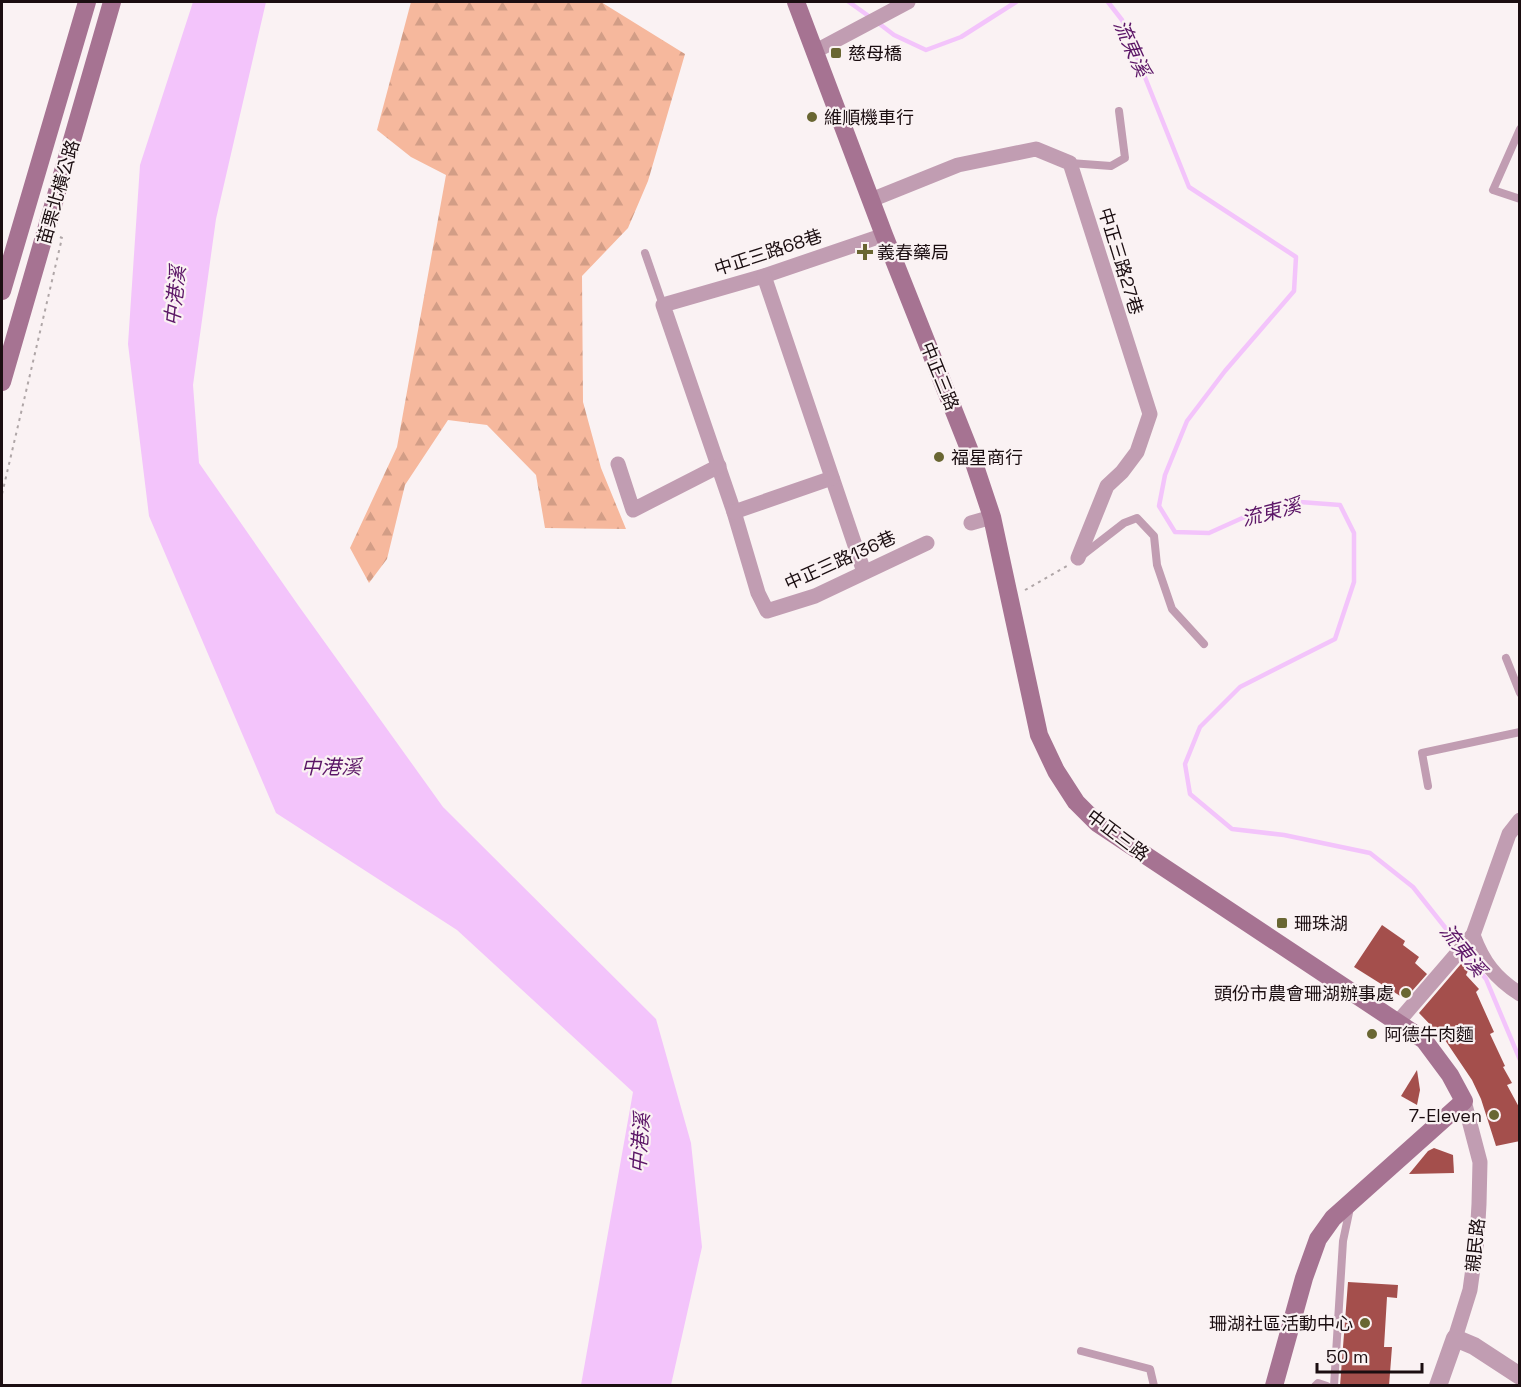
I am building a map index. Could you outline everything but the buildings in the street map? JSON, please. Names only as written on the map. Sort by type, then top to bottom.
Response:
[{"type":"main road","name":"苗栗北橫公路","points":[[2,291],[87,2]]},
{"type":"main road","name":"苗栗北橫公路","points":[[2,382],[112,2]]},
{"type":"main road","name":"中正三路","points":[[796,2],[884,235],[972,454],[992,517],[1039,735],[1056,771],[1076,802],[1097,824],[1424,1040],[1450,1074],[1464,1101]]},
{"type":"main road","points":[[1274,1386],[1304,1278],[1318,1239],[1333,1218],[1464,1101]]},
{"type":"street","points":[[814,52],[903,4]]},
{"type":"street","points":[[871,200],[958,165],[1036,149],[1070,163]]},
{"type":"street","name":"中正三路27巷","points":[[1070,163],[1150,414],[1137,452],[1122,472],[1107,486],[1077,558]]},
{"type":"street","name":"中正三路68巷","points":[[663,305],[764,276],[884,235]]},
{"type":"street","points":[[764,276],[864,572]]},
{"type":"street","points":[[663,305],[734,512],[832,478]]},
{"type":"street","points":[[618,464],[633,510],[718,466]]},
{"type":"street","name":"中正三路136巷","points":[[734,512],[758,593],[767,611],[815,596],[927,543]]},
{"type":"street","points":[[971,523],[992,517]]},
{"type":"street","points":[[1398,1022],[1473,935],[1509,834],[1520,820]]},
{"type":"street","points":[[1473,935],[1480,954],[1501,982],[1520,994]]},
{"type":"street","name":"親民路","points":[[1438,1386],[1470,1290],[1477,1239],[1480,1161],[1464,1101]]},
{"type":"street","points":[[1455,1338],[1474,1346],[1520,1376]]},
{"type":"lane","points":[[1070,163],[1111,166],[1125,158],[1119,111]]},
{"type":"lane","points":[[1520,129],[1492,190],[1520,199]]},
{"type":"lane","points":[[645,253],[663,305]]},
{"type":"lane","points":[[1077,558],[1124,523],[1137,518],[1154,536],[1157,565],[1172,609],[1204,644]]},
{"type":"lane","points":[[1506,658],[1520,693]]},
{"type":"lane","points":[[1428,786],[1422,753],[1520,732]]},
{"type":"lane","points":[[1334,1386],[1343,1241],[1352,1201]]},
{"type":"lane","points":[[1081,1351],[1150,1369],[1154,1386]]},
{"type":"lane","points":[[1315,1386],[1318,1383],[1327,1386]]},
{"type":"path","points":[[2,494],[62,238],[46,233]]},
{"type":"path","points":[[1010,599],[1056,574],[1077,558]]},
{"type":"green space","points":[[411,2],[601,2],[685,54],[648,181],[628,228],[582,276],[583,402],[601,468],[626,529],[545,528],[536,475],[487,425],[448,420],[405,485],[387,559],[369,583],[350,548],[397,447],[446,175],[411,157],[377,130]]},
{"type":"water","name":"中港溪","points":[[193,2],[266,2],[216,219],[193,385],[199,463],[443,807],[656,1019],[691,1143],[702,1247],[671,1385],[581,1385],[633,1092],[457,930],[276,813],[149,516],[128,344],[140,165]]},
{"type":"waterway","name":"流東溪","points":[[849,2],[870,17]]},
{"type":"waterway","name":"流東溪","points":[[877,22],[894,35],[926,50],[961,37],[1016,2]]},
{"type":"waterway","name":"流東溪","points":[[1108,2],[1122,20],[1189,187],[1296,257],[1294,291],[1225,371],[1187,421],[1165,475],[1159,506],[1175,532],[1209,533],[1249,515],[1300,502],[1340,505],[1354,533],[1354,582],[1335,639],[1240,687],[1200,727],[1185,764],[1190,794],[1232,829],[1284,835],[1370,853],[1413,887],[1459,945]]},
{"type":"waterway","name":"流東溪","points":[[1464,951],[1486,979],[1520,1060]]},
{"type":"place","name":"慈母橋","points":[[836,53]]},
{"type":"place","name":"維順機車行","points":[[812,117]]},
{"type":"place","name":"義春藥局","points":[[865,252]]},
{"type":"place","name":"福星商行","points":[[939,457]]},
{"type":"place","name":"珊珠湖","points":[[1282,923]]},
{"type":"place","name":"頭份市農會珊湖辦事處","points":[[1406,993]]},
{"type":"place","name":"阿德牛肉麵","points":[[1372,1034]]},
{"type":"place","name":"7-Eleven","points":[[1494,1115]]},
{"type":"place","name":"珊湖社區活動中心","points":[[1365,1323]]}]
